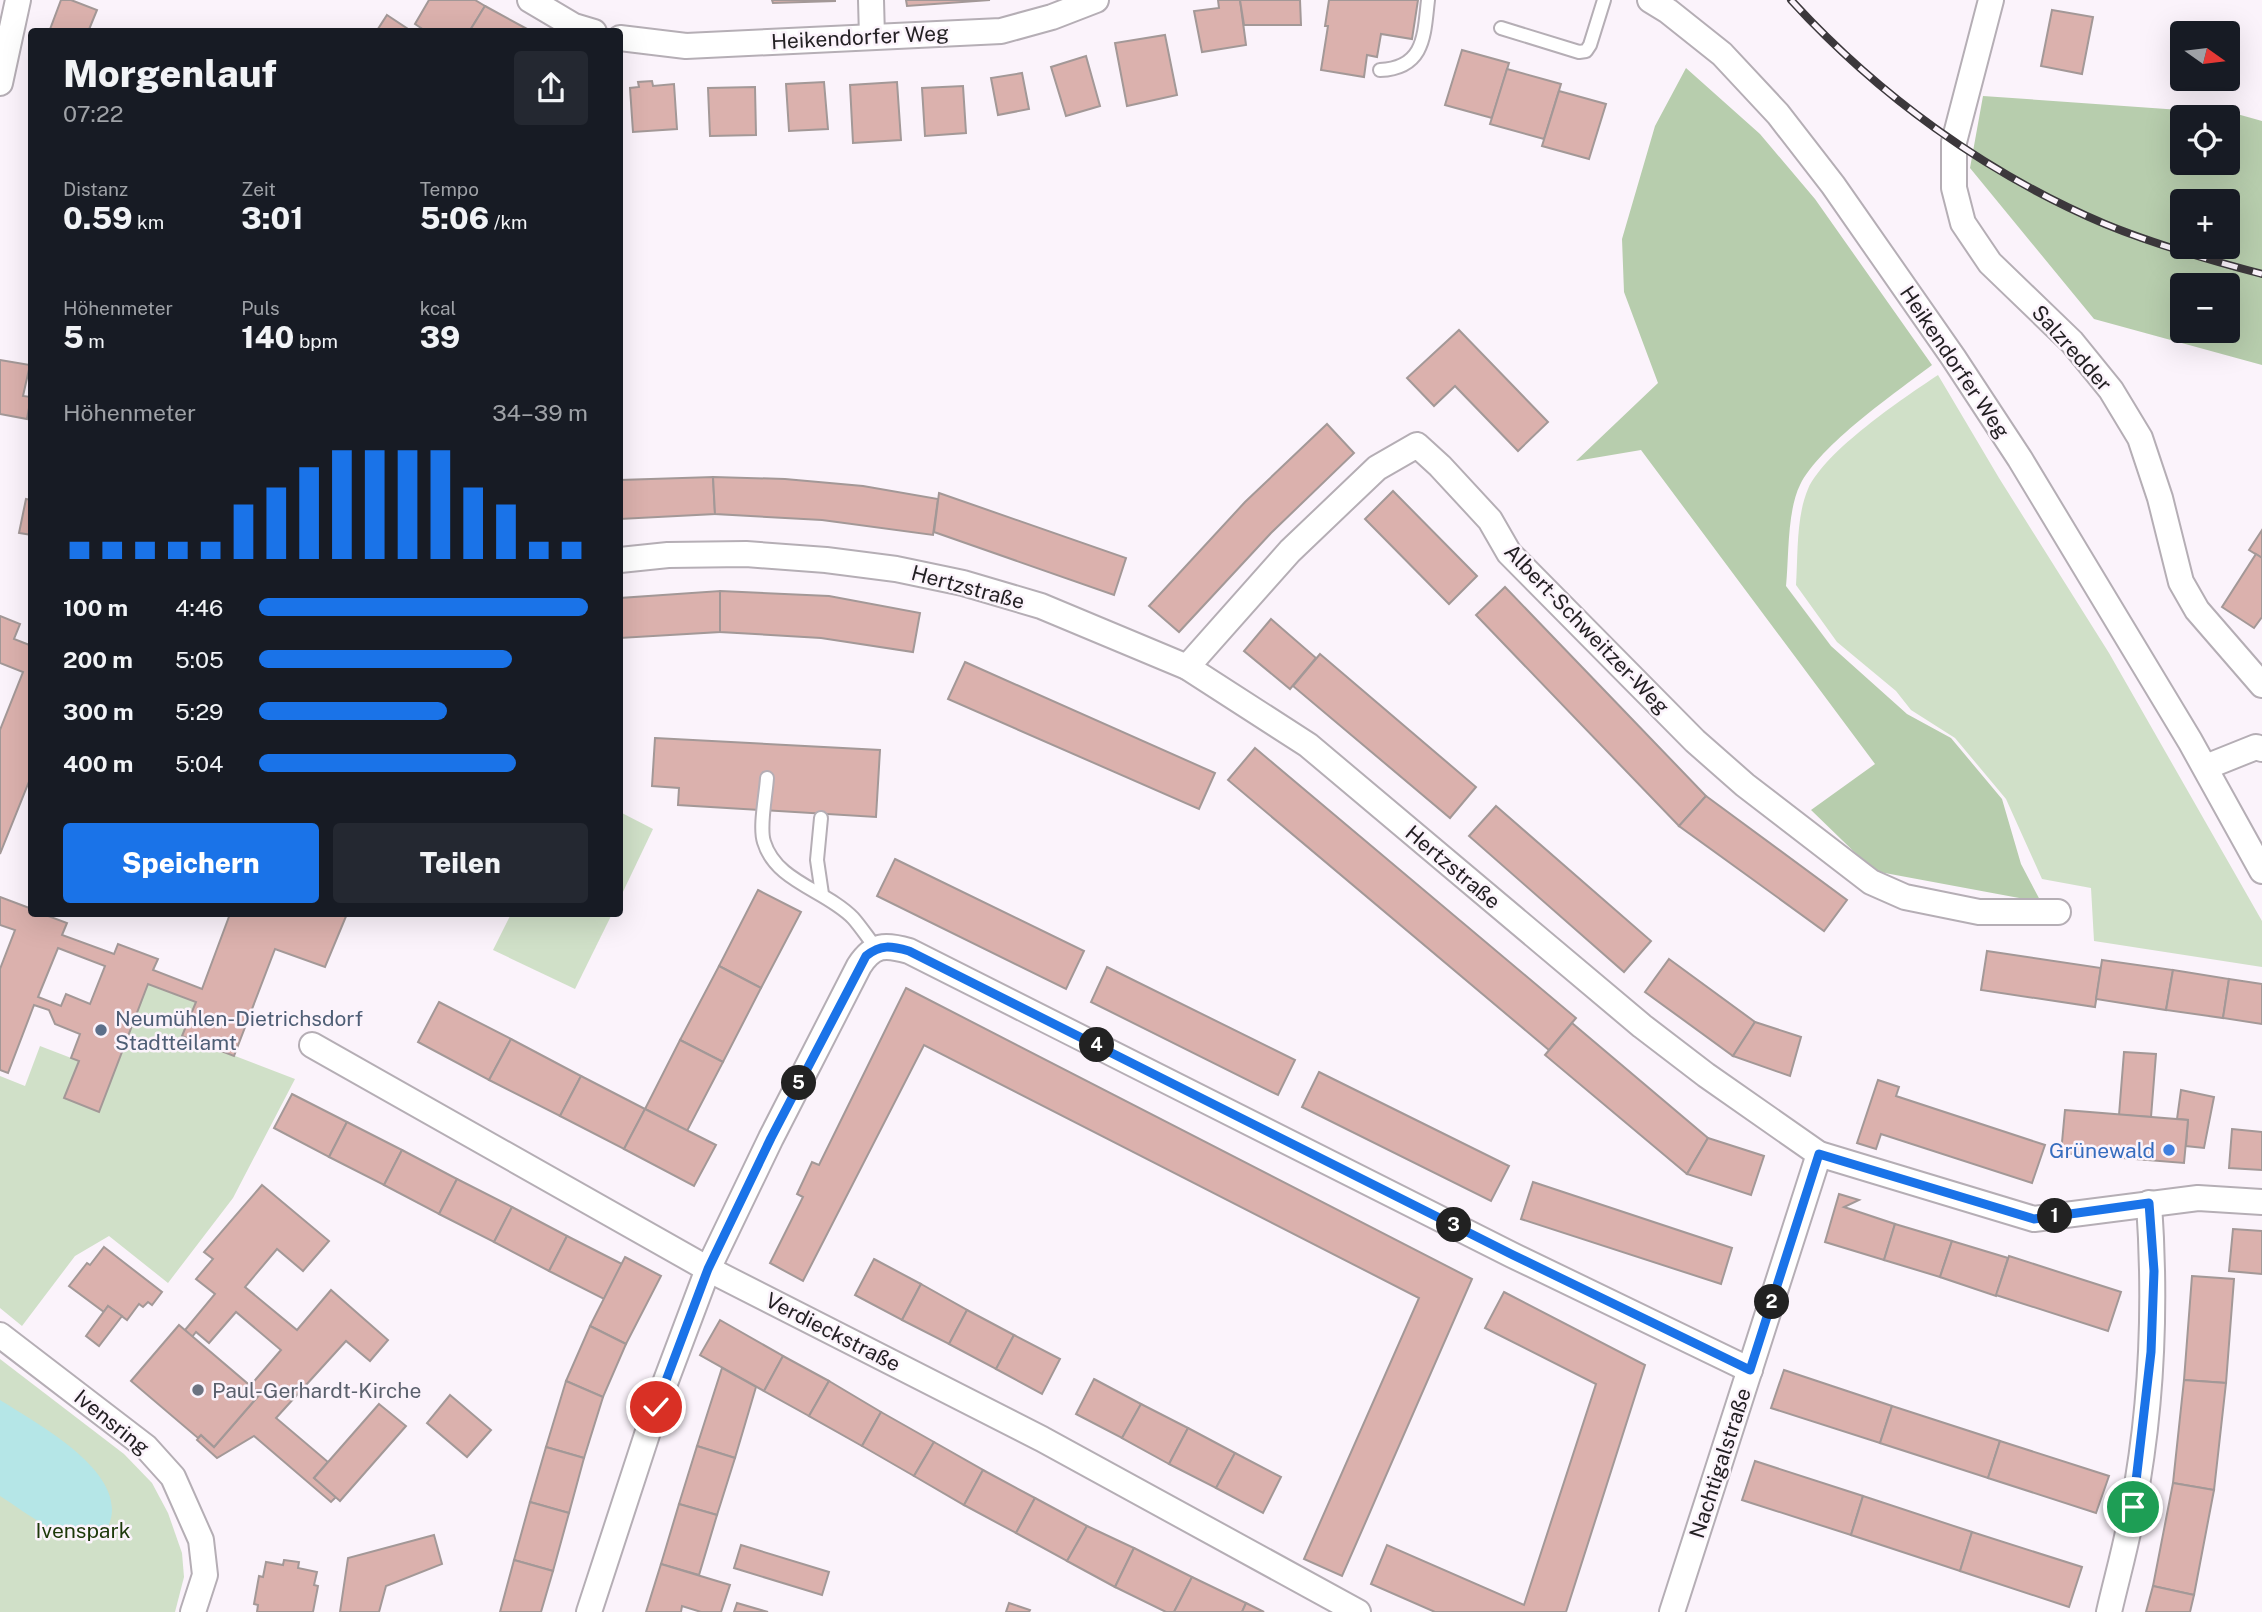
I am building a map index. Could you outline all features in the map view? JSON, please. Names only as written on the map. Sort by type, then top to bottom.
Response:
[{"type":"street","points":[[0,83],[18,0]]},
{"type":"street","points":[[530,0],[581,28]]},
{"type":"street","points":[[871,0],[872,37]]},
{"type":"street","name":"Heikendorfer Weg","points":[[623,38],[687,46],[1001,31],[1052,17],[1096,0]]},
{"type":"street","name":"Heikendorfer Weg","points":[[1650,0],[1722,54],[1778,114],[1833,185],[1953,357],[2020,459],[2206,767],[2262,871]]},
{"type":"street","name":"Salzredder","points":[[1991,0],[1954,142],[1954,188],[1963,223],[1990,263],[2071,342],[2111,390],[2140,438],[2161,498],[2181,582],[2197,610],[2262,685]]},
{"type":"street","name":"Albert-Schweitzer-Weg","points":[[1187,667],[1290,551],[1377,468],[1417,445],[1490,520],[1509,553],[1695,741],[1755,793],[1871,882],[1905,897],[1979,912],[2058,912]]},
{"type":"street","name":"Hertzstraße","points":[[623,560],[668,555],[746,554],[895,569],[963,583],[1041,606],[1187,667],[1308,745],[1642,1026],[1706,1075],[1819,1154],[2034,1219],[2198,1198],[2262,1202]]},
{"type":"street","points":[[2206,767],[2260,743]]},
{"type":"street","points":[[589,1612],[656,1407],[708,1269],[859,966],[876,948],[893,947],[909,951],[1513,1255],[1750,1370]]},
{"type":"street","name":"Verdieckstraße","points":[[312,1045],[708,1269],[1042,1439],[1358,1612]]},
{"type":"street","name":"Nachtigalstraße","points":[[1672,1612],[1819,1154]]},
{"type":"street","points":[[2109,1612],[2135,1496],[2151,1352],[2154,1271],[2149,1203]]},
{"type":"street","name":"Ivensring","points":[[0,1335],[146,1447],[173,1477],[201,1540],[205,1575],[193,1612]]},
{"type":"lane","points":[[1380,70],[1404,65],[1422,47],[1428,0]]},
{"type":"lane","points":[[1501,28],[1580,52],[1586,51],[1604,0]]},
{"type":"lane","points":[[767,778],[763,839],[772,861],[852,917],[876,948]]},
{"type":"lane","points":[[821,818],[817,860],[822,894]]},
{"type":"green space","points":[[1686,68],[1760,134],[1815,199],[1932,365],[1841,437],[1824,453],[1800,485],[1789,534],[1786,586],[1831,646],[1907,714],[1951,738],[2002,799],[2021,864],[2041,902],[1874,871],[1811,810],[1875,764],[1641,450],[1576,461],[1658,383],[1624,292],[1622,239],[1655,126]]},
{"type":"green space","points":[[1983,96],[2170,109],[2170,175],[2240,175],[2240,115],[2262,121],[2262,365],[2182,343],[2240,343],[2240,273],[2170,273],[2170,340],[2094,319],[1970,168]]},
{"type":"green space","points":[[1938,375],[2109,653],[2262,921],[2262,967],[2094,941],[2091,888],[2042,879],[2006,799],[1955,738],[1911,710],[1896,691],[1837,642],[1796,585],[1801,512],[1808,489],[1817,474],[1866,426]]},
{"type":"green space","points":[[623,814],[653,829],[623,892]]},
{"type":"green space","points":[[510,917],[611,917],[575,989],[493,950]]},
{"type":"green space","points":[[148,984],[196,1002],[183,1036],[295,1079],[233,1198],[168,1283],[109,1236],[75,1256],[22,1326],[0,1308],[0,1076],[25,1086],[40,1046],[79,1061],[64,1098],[99,1111]]},
{"type":"green space","name":"Ivenspark","points":[[0,1359],[124,1454],[152,1483],[168,1513],[182,1553],[184,1577],[175,1612],[0,1612]]},
{"type":"water","points":[[0,1400],[61,1440],[100,1477],[110,1497],[111,1518],[100,1539],[60,1533],[0,1496]]},
{"type":"building","points":[[61,0],[71,0],[97,10],[90,28],[50,28]]},
{"type":"building","points":[[429,0],[475,0],[485,6],[471,28],[421,28],[415,24]]},
{"type":"building","points":[[772,0],[835,0],[835,1],[773,3]]},
{"type":"building","points":[[906,0],[990,0],[907,6]]},
{"type":"building","points":[[1218,0],[1240,0],[1246,45],[1202,52],[1194,11],[1219,8]]},
{"type":"building","points":[[1240,0],[1300,0],[1301,25],[1244,25]]},
{"type":"building","points":[[1329,0],[1418,0],[1412,39],[1381,34],[1377,57],[1367,55],[1364,77],[1321,70]]},
{"type":"building","points":[[485,6],[525,28],[471,28]]},
{"type":"building","points":[[2052,10],[2093,17],[2082,74],[2041,66]]},
{"type":"building","points":[[387,15],[406,28],[379,28]]},
{"type":"building","points":[[1165,35],[1177,95],[1127,106],[1115,43]]},
{"type":"building","points":[[1462,50],[1509,63],[1492,118],[1445,105]]},
{"type":"building","points":[[1086,56],[1100,106],[1066,116],[1051,67]]},
{"type":"building","points":[[1507,69],[1561,84],[1544,139],[1490,124]]},
{"type":"building","points":[[1022,73],[1029,109],[998,115],[991,78]]},
{"type":"building","points":[[652,81],[653,86],[674,84],[677,129],[633,132],[630,88],[639,87],[638,82]]},
{"type":"building","points":[[824,82],[828,129],[789,131],[786,84]]},
{"type":"building","points":[[897,82],[901,140],[853,143],[850,85]]},
{"type":"building","points":[[963,86],[966,133],[925,136],[922,88]]},
{"type":"building","points":[[755,87],[756,135],[710,136],[708,88]]},
{"type":"building","points":[[1559,91],[1606,104],[1589,159],[1542,146]]},
{"type":"building","points":[[1459,330],[1548,422],[1518,451],[1455,386],[1434,406],[1407,378]]},
{"type":"building","points":[[0,360],[28,365],[23,396],[28,397],[27,419],[0,414]]},
{"type":"building","points":[[1327,424],[1354,453],[1271,533],[1179,632],[1149,606],[1245,502]]},
{"type":"building","points":[[713,477],[715,514],[623,519],[623,480]]},
{"type":"building","points":[[713,477],[785,479],[863,486],[938,499],[933,535],[822,520],[715,514]]},
{"type":"building","points":[[1393,491],[1477,576],[1449,604],[1365,519]]},
{"type":"building","points":[[939,493],[1126,558],[1114,595],[934,532]]},
{"type":"building","points":[[26,499],[28,499],[28,534],[19,533]]},
{"type":"building","points":[[2262,530],[2262,558],[2249,550]]},
{"type":"building","points":[[2256,554],[2262,558],[2262,617],[2254,628],[2222,607]]},
{"type":"building","points":[[1505,587],[1706,796],[1679,826],[1476,615]]},
{"type":"building","points":[[720,591],[829,596],[920,613],[913,652],[821,638],[720,632]]},
{"type":"building","points":[[720,591],[720,632],[623,638],[623,598]]},
{"type":"building","points":[[0,616],[20,624],[14,639],[28,644],[28,784],[0,854],[0,730],[23,672],[0,663]]},
{"type":"building","points":[[1271,619],[1316,658],[1290,689],[1244,651]]},
{"type":"building","points":[[1320,654],[1476,787],[1450,818],[1293,686]]},
{"type":"building","points":[[965,662],[1215,773],[1199,809],[948,699]]},
{"type":"building","points":[[655,738],[880,750],[876,817],[678,805],[679,788],[652,786]]},
{"type":"building","points":[[1255,748],[1576,1018],[1549,1050],[1228,780]]},
{"type":"building","points":[[1706,796],[1847,900],[1824,931],[1679,826]]},
{"type":"building","points":[[1496,806],[1651,941],[1624,972],[1469,836]]},
{"type":"building","points":[[895,859],[1084,951],[1066,989],[877,896]]},
{"type":"building","points":[[758,890],[801,912],[761,988],[719,966]]},
{"type":"building","points":[[0,897],[28,908],[28,917],[51,917],[67,923],[62,935],[114,954],[118,944],[158,959],[153,970],[202,989],[229,917],[346,917],[325,967],[275,949],[234,1056],[182,1036],[196,1002],[148,984],[99,1112],[64,1098],[79,1061],[71,1058],[80,1034],[55,1024],[49,1010],[34,1005],[8,1073],[0,1070],[0,969],[15,930],[0,925]],"holes":[[[58,948],[105,966],[90,1004],[66,994],[61,1006],[38,997]]]},
{"type":"building","points":[[1987,951],[2101,968],[2095,1007],[1981,990]]},
{"type":"building","points":[[1669,959],[1755,1022],[1733,1056],[1645,992]]},
{"type":"building","points":[[2102,960],[2173,970],[2166,1010],[2096,999]]},
{"type":"building","points":[[719,966],[761,988],[723,1062],[680,1040]]},
{"type":"building","points":[[1107,967],[1295,1060],[1278,1095],[1091,1002]]},
{"type":"building","points":[[2173,970],[2229,979],[2223,1018],[2166,1010]]},
{"type":"building","points":[[2229,979],[2262,984],[2262,1024],[2223,1018]]},
{"type":"building","points":[[906,988],[1472,1279],[1342,1576],[1304,1559],[1419,1298],[924,1045],[803,1281],[770,1263],[803,1197],[797,1194],[812,1162],[819,1165]]},
{"type":"building","points":[[439,1002],[511,1039],[489,1080],[418,1042]]},
{"type":"building","points":[[1755,1022],[1801,1037],[1790,1076],[1733,1056]]},
{"type":"building","points":[[1572,1023],[1708,1138],[1687,1174],[1545,1055]]},
{"type":"building","points":[[511,1039],[581,1076],[560,1116],[489,1080]]},
{"type":"building","points":[[680,1040],[723,1062],[687,1131],[645,1109]]},
{"type":"building","points":[[2124,1052],[2156,1054],[2151,1117],[2119,1115]]},
{"type":"building","points":[[1319,1072],[1509,1166],[1491,1201],[1302,1107]]},
{"type":"building","points":[[581,1076],[645,1109],[624,1149],[560,1116]]},
{"type":"building","points":[[1878,1080],[1899,1087],[1896,1096],[2045,1145],[2032,1183],[1881,1134],[1876,1149],[1857,1143]]},
{"type":"building","points":[[2181,1090],[2214,1097],[2204,1148],[2186,1146],[2188,1120],[2177,1119]]},
{"type":"building","points":[[292,1094],[347,1122],[329,1157],[274,1128]]},
{"type":"building","points":[[645,1109],[716,1145],[694,1186],[624,1149]]},
{"type":"building","points":[[2065,1110],[2188,1120],[2184,1163],[2061,1153]]},
{"type":"building","points":[[347,1122],[402,1150],[384,1185],[329,1157]]},
{"type":"building","points":[[2232,1129],[2262,1132],[2262,1170],[2229,1168]]},
{"type":"building","points":[[1708,1138],[1764,1156],[1751,1195],[1687,1174]]},
{"type":"building","points":[[402,1150],[457,1179],[439,1214],[384,1185]]},
{"type":"building","points":[[457,1179],[512,1207],[494,1242],[439,1214]]},
{"type":"building","points":[[1533,1182],[1732,1248],[1721,1284],[1521,1219]]},
{"type":"building","points":[[262,1185],[329,1241],[303,1271],[277,1249],[245,1287],[297,1330],[331,1290],[388,1340],[370,1361],[346,1341],[276,1418],[328,1462],[314,1478],[336,1497],[331,1502],[254,1436],[217,1458],[197,1440],[201,1435],[214,1447],[260,1394],[250,1386],[281,1350],[236,1312],[209,1343],[196,1332],[192,1337],[185,1330],[215,1294],[196,1279],[213,1259],[204,1252]]},
{"type":"building","points":[[1839,1194],[1859,1200],[1844,1207],[1895,1224],[1884,1260],[1825,1242]]},
{"type":"building","points":[[512,1207],[567,1236],[549,1271],[494,1242]]},
{"type":"building","points":[[1895,1224],[1952,1241],[1940,1277],[1884,1260]]},
{"type":"building","points":[[2233,1229],[2262,1231],[2262,1274],[2229,1271]]},
{"type":"building","points":[[567,1236],[622,1264],[604,1299],[549,1271]]},
{"type":"building","points":[[1952,1241],[2008,1258],[1996,1296],[1940,1277]]},
{"type":"building","points":[[104,1247],[162,1292],[152,1305],[148,1302],[143,1307],[139,1304],[127,1320],[108,1306],[104,1312],[69,1286]]},
{"type":"building","points":[[2009,1256],[2121,1292],[2108,1331],[1996,1295]]},
{"type":"building","points":[[625,1257],[661,1276],[626,1344],[590,1326]]},
{"type":"building","points":[[874,1259],[921,1284],[902,1320],[855,1295]]},
{"type":"building","points":[[2192,1276],[2234,1279],[2226,1383],[2184,1380]]},
{"type":"building","points":[[921,1284],[967,1310],[949,1344],[902,1320]]},
{"type":"building","points":[[1504,1292],[1645,1365],[1566,1612],[1435,1612],[1371,1584],[1387,1545],[1524,1605],[1596,1384],[1485,1328]]},
{"type":"building","points":[[108,1306],[122,1316],[99,1346],[86,1336]]},
{"type":"building","points":[[967,1310],[1014,1335],[996,1369],[949,1344]]},
{"type":"building","points":[[720,1320],[783,1356],[764,1391],[700,1355]]},
{"type":"building","name":"Paul-Gerhardt-Kirche","points":[[179,1325],[260,1394],[214,1447],[201,1435],[198,1438],[131,1381]]},
{"type":"building","points":[[590,1326],[626,1344],[603,1397],[566,1381]]},
{"type":"building","points":[[1014,1335],[1060,1359],[1042,1394],[996,1369]]},
{"type":"building","points":[[783,1356],[829,1381],[809,1416],[764,1391]]},
{"type":"building","points":[[722,1368],[756,1387],[735,1458],[697,1446]]},
{"type":"building","points":[[1784,1370],[1892,1406],[1880,1443],[1771,1408]]},
{"type":"building","points":[[1094,1379],[1141,1404],[1122,1438],[1076,1414]]},
{"type":"building","points":[[2184,1380],[2226,1383],[2214,1490],[2173,1483]]},
{"type":"building","points":[[566,1381],[603,1397],[584,1458],[546,1447]]},
{"type":"building","points":[[829,1381],[881,1412],[862,1446],[809,1416]]},
{"type":"building","points":[[450,1395],[491,1430],[467,1457],[427,1423]]},
{"type":"building","points":[[379,1404],[406,1426],[340,1501],[314,1478]]},
{"type":"building","points":[[1141,1404],[1188,1428],[1169,1464],[1122,1438]]},
{"type":"building","points":[[1892,1406],[2000,1441],[1988,1478],[1880,1443]]},
{"type":"building","points":[[881,1412],[934,1442],[914,1476],[862,1446]]},
{"type":"building","points":[[1188,1428],[1235,1453],[1216,1488],[1169,1464]]},
{"type":"building","points":[[2000,1441],[2109,1476],[2096,1513],[1988,1478]]},
{"type":"building","points":[[934,1442],[983,1470],[964,1505],[914,1476]]},
{"type":"building","points":[[697,1446],[735,1458],[717,1515],[679,1504]]},
{"type":"building","points":[[546,1447],[584,1458],[569,1513],[530,1502]]},
{"type":"building","points":[[1235,1453],[1281,1477],[1263,1513],[1216,1488]]},
{"type":"building","points":[[1755,1461],[1863,1496],[1851,1535],[1742,1500]]},
{"type":"building","points":[[983,1470],[1035,1498],[1016,1533],[964,1505]]},
{"type":"building","points":[[2173,1483],[2214,1490],[2194,1595],[2153,1586]]},
{"type":"building","points":[[1863,1496],[1972,1532],[1960,1571],[1851,1535]]},
{"type":"building","points":[[1035,1498],[1087,1526],[1067,1561],[1016,1533]]},
{"type":"building","points":[[530,1502],[569,1513],[553,1571],[514,1560]]},
{"type":"building","points":[[679,1504],[717,1515],[699,1575],[661,1564]]},
{"type":"building","points":[[1087,1526],[1134,1548],[1115,1587],[1067,1561]]},
{"type":"building","points":[[1972,1532],[2082,1567],[2069,1607],[1960,1571]]},
{"type":"building","points":[[434,1535],[442,1564],[386,1586],[379,1612],[340,1612],[348,1558]]},
{"type":"building","points":[[741,1545],[829,1572],[822,1595],[734,1568]]},
{"type":"building","points":[[1134,1548],[1192,1577],[1174,1612],[1166,1612],[1115,1587]]},
{"type":"building","points":[[284,1560],[299,1562],[298,1568],[317,1572],[314,1585],[318,1586],[313,1612],[257,1612],[258,1605],[254,1604],[259,1576],[263,1577],[266,1562],[283,1565]]},
{"type":"building","points":[[514,1560],[553,1571],[541,1612],[500,1612]]},
{"type":"building","points":[[661,1564],[730,1585],[721,1612],[701,1612],[682,1606],[681,1612],[646,1612]]},
{"type":"building","points":[[1192,1577],[1246,1603],[1242,1612],[1174,1612]]},
{"type":"building","points":[[2153,1586],[2194,1595],[2190,1612],[2146,1612]]},
{"type":"building","points":[[737,1603],[768,1612],[734,1612]]},
{"type":"building","points":[[1009,1603],[1030,1610],[1006,1612]]},
{"type":"building","points":[[1246,1603],[1264,1612],[1242,1612]]},
{"type":"railway","points":[[1791,0],[1860,68],[1897,99],[1976,156],[2018,181],[2124,232],[2262,274]]},
{"type":"place","name":"Neumühlen-Dietrichsdorf Stadtteilamt","points":[[101,1030]]},
{"type":"place","name":"Grünewald","points":[[2169,1150]]},
{"type":"place","name":"Paul-Gerhardt-Kirche","points":[[198,1390]]},
{"type":"route","points":[[656,1407],[708,1269],[859,966],[876,948],[893,947],[909,951],[1513,1255],[1750,1370],[1819,1154],[2034,1219],[2149,1203],[2154,1271],[2151,1352],[2133,1507]]}]
